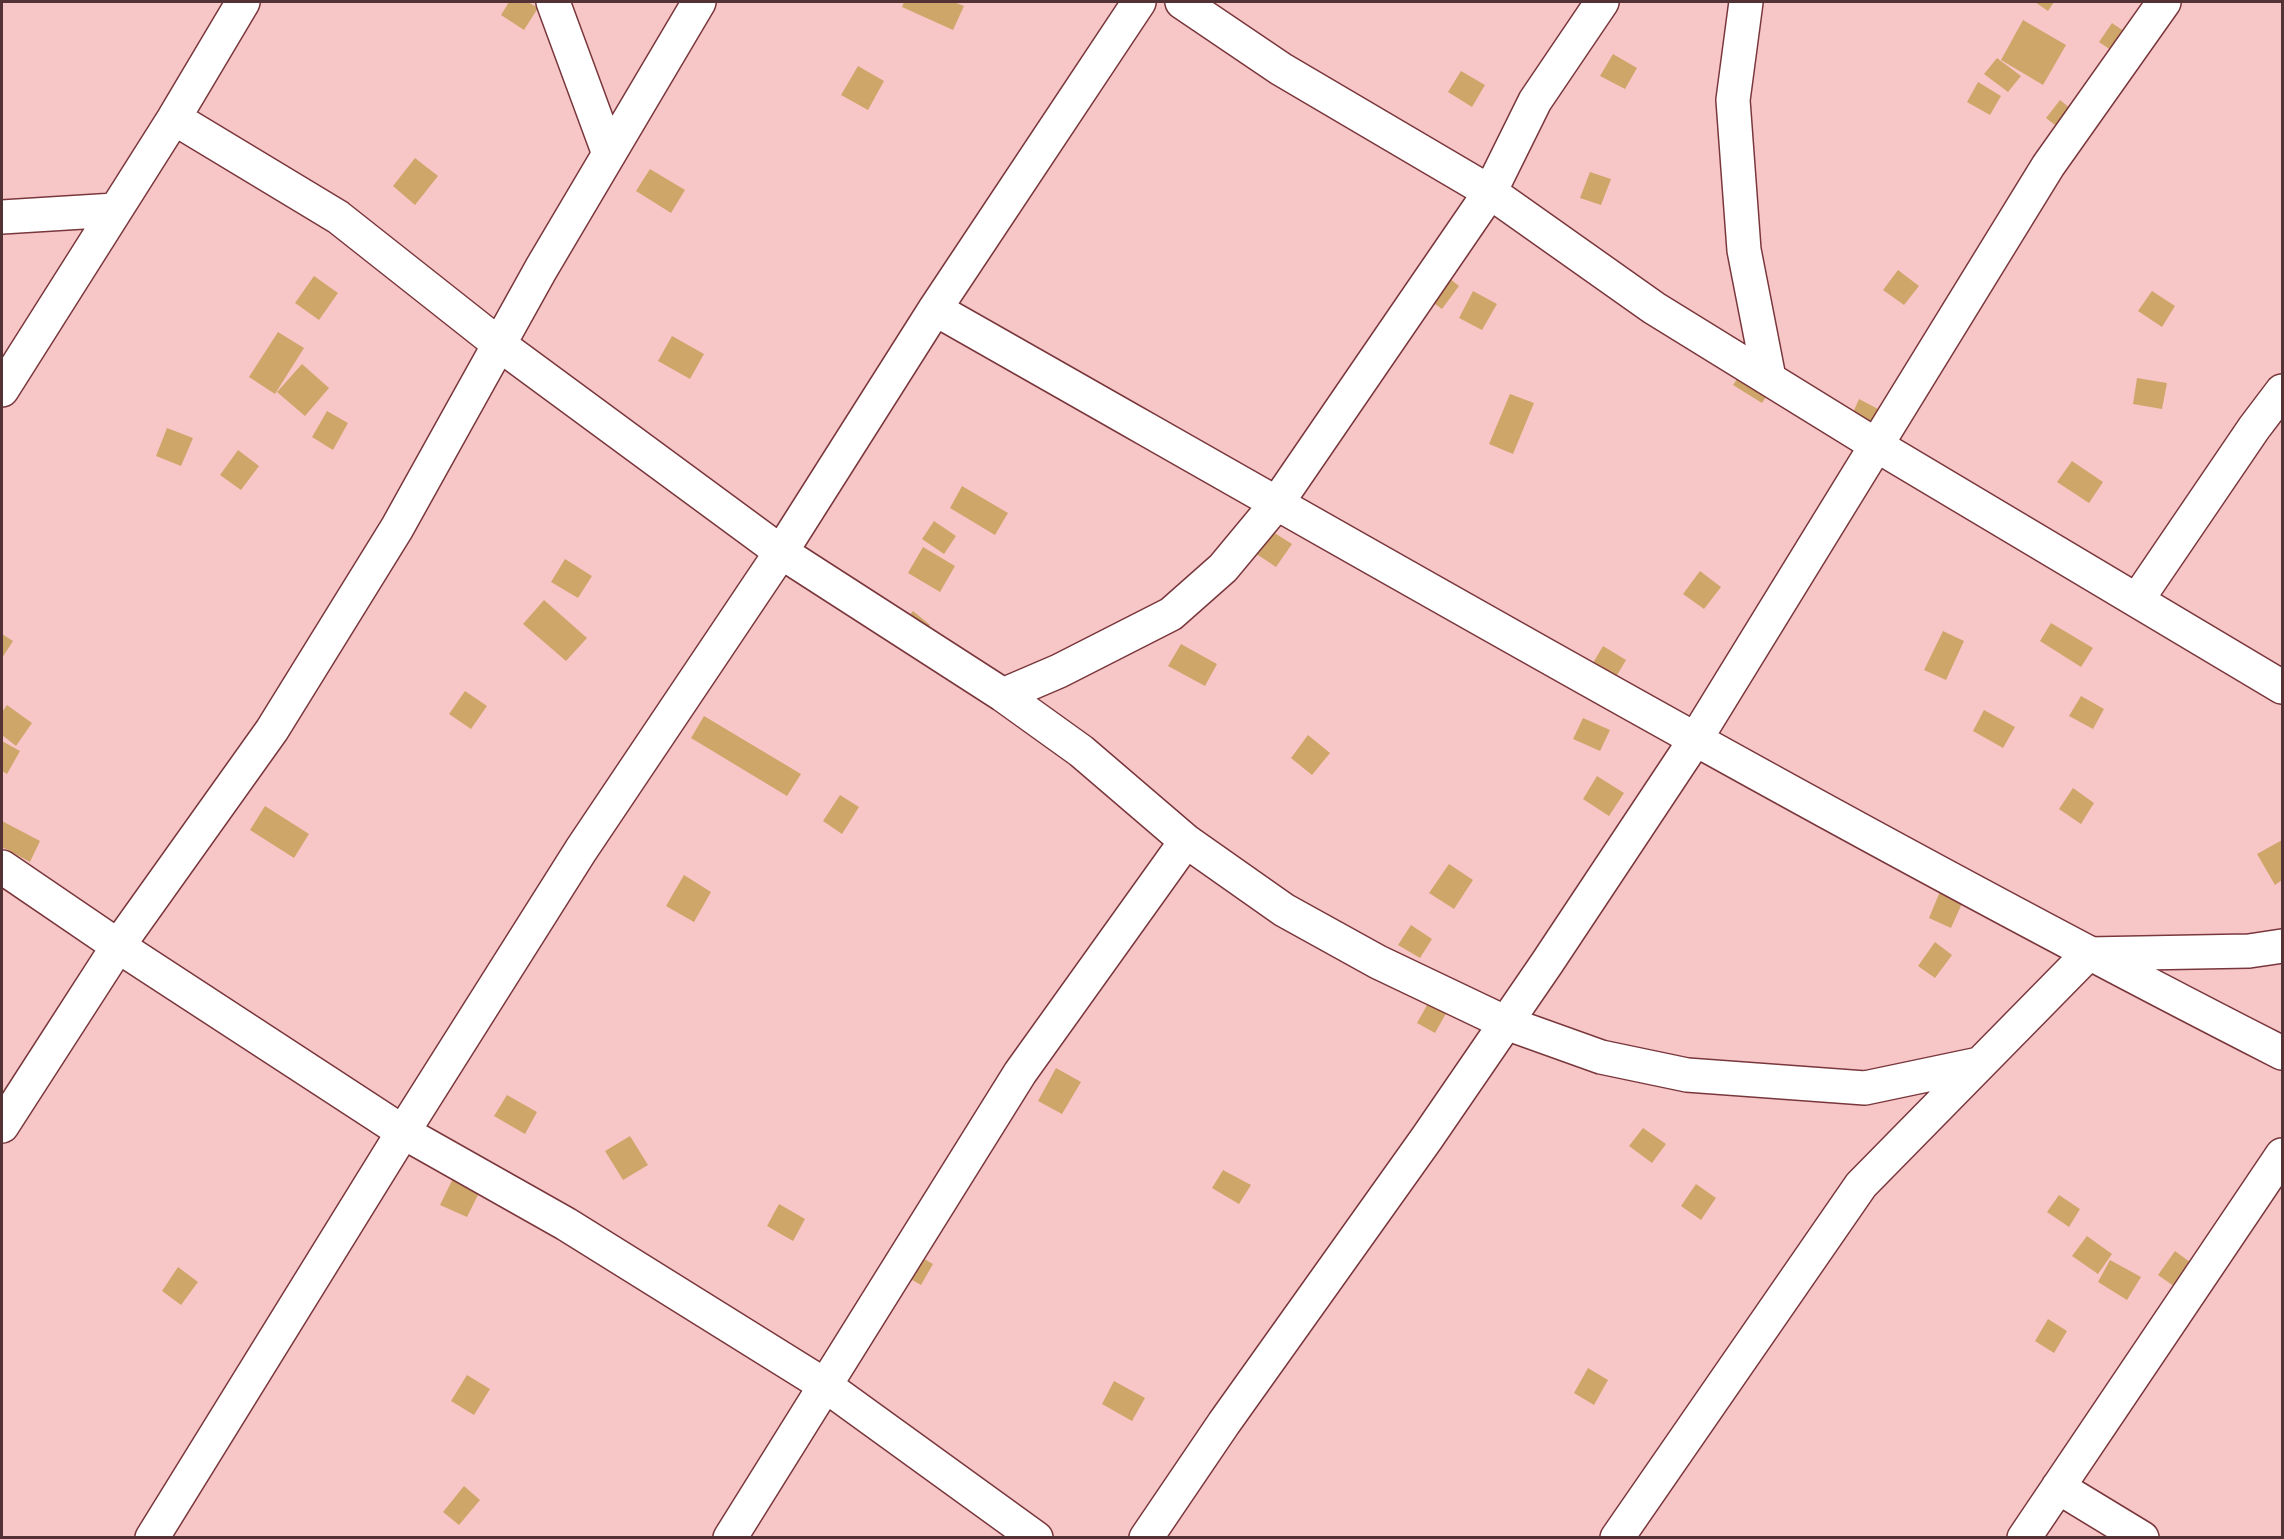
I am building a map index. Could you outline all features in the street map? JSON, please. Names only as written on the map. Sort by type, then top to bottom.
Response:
[{"type":"street","points":[[2,390],[174,118],[243,2]]},
{"type":"street","points":[[553,2],[609,154]]},
{"type":"street","points":[[2,1126],[118,946],[272,730],[397,528],[541,269],[699,2]]},
{"type":"street","points":[[152,1538],[403,1132],[581,850],[781,552],[934,309],[1139,2]]},
{"type":"street","points":[[1182,2],[1281,69],[1490,192],[1654,308],[1876,445],[2283,687]]},
{"type":"street","points":[[1004,695],[1059,671],[1171,614],[1223,568],[1277,503],[1490,192],[1535,101],[1602,2]]},
{"type":"street","points":[[1746,2],[1733,100],[1744,250],[1769,378]]},
{"type":"street","points":[[1146,1538],[1224,1423],[1427,1138],[1695,740],[2048,166],[2164,2]]},
{"type":"street","points":[[174,118],[338,217],[500,345],[781,552],[1004,695],[1081,751],[1186,841],[1284,910],[1378,962],[1506,1023],[1601,1057],[1687,1075],[1865,1088],[1979,1064]]},
{"type":"street","points":[[2,217],[115,210]]},
{"type":"street","points":[[934,309],[1695,740],[2088,954],[2283,1053]]},
{"type":"street","points":[[2137,600],[2254,428],[2283,391]]},
{"type":"street","points":[[730,1538],[1020,1073],[1186,841]]},
{"type":"street","points":[[2,867],[118,946],[403,1132],[566,1224],[826,1386],[1036,1538]]},
{"type":"street","points":[[1617,1538],[1861,1185],[2088,954],[2249,951],[2283,946]]},
{"type":"street","points":[[2024,1538],[2283,1155]]},
{"type":"street","points":[[2058,1487],[2142,1538]]},
{"type":"building","points":[[509,2],[528,2],[538,8],[524,30],[501,15]]},
{"type":"building","points":[[904,2],[954,2],[964,6],[953,30],[902,7]]},
{"type":"building","points":[[2035,2],[2054,2],[2048,11]]},
{"type":"building","points":[[2023,20],[2066,45],[2043,85],[2001,60]]},
{"type":"building","points":[[2112,23],[2140,42],[2127,61],[2099,42]]},
{"type":"building","points":[[1613,54],[1637,68],[1625,89],[1600,76]]},
{"type":"building","points":[[1997,58],[2021,76],[2008,92],[1984,74]]},
{"type":"building","points":[[858,66],[884,81],[868,110],[841,95]]},
{"type":"building","points":[[1461,71],[1485,85],[1472,107],[1448,92]]},
{"type":"building","points":[[1978,82],[2001,96],[1990,115],[1967,102]]},
{"type":"building","points":[[2060,100],[2087,122],[2073,139],[2046,118]]},
{"type":"building","points":[[415,158],[438,176],[415,205],[393,186]]},
{"type":"building","points":[[650,169],[685,190],[671,213],[636,191]]},
{"type":"building","points":[[1590,172],[1611,179],[1601,205],[1580,198]]},
{"type":"building","points":[[1439,270],[1459,286],[1442,309],[1421,294]]},
{"type":"building","points":[[1898,270],[1919,286],[1904,305],[1883,290]]},
{"type":"building","points":[[314,276],[338,293],[319,320],[295,303]]},
{"type":"building","points":[[1473,291],[1497,304],[1482,330],[1459,318]]},
{"type":"building","points":[[2152,291],[2175,306],[2162,327],[2138,311]]},
{"type":"building","points":[[278,332],[304,348],[275,394],[249,377]]},
{"type":"building","points":[[672,336],[704,354],[690,379],[658,361]]},
{"type":"building","points":[[1749,361],[1777,379],[1762,403],[1733,385]]},
{"type":"building","points":[[302,364],[329,388],[305,416],[277,392]]},
{"type":"building","points":[[2137,378],[2167,383],[2162,409],[2133,404]]},
{"type":"building","points":[[1510,394],[1534,403],[1513,454],[1489,444]]},
{"type":"building","points":[[1859,399],[1878,409],[1866,433],[1848,424]]},
{"type":"building","points":[[327,411],[348,423],[333,450],[312,437]]},
{"type":"building","points":[[167,428],[193,438],[181,466],[156,456]]},
{"type":"building","points":[[238,450],[259,466],[241,490],[220,475]]},
{"type":"building","points":[[2072,461],[2103,482],[2089,503],[2057,482]]},
{"type":"building","points":[[962,486],[1008,513],[995,535],[950,508]]},
{"type":"building","points":[[934,521],[956,536],[944,554],[922,539]]},
{"type":"building","points":[[1270,530],[1292,544],[1276,567],[1255,553]]},
{"type":"building","points":[[923,547],[955,566],[940,592],[908,573]]},
{"type":"building","points":[[565,559],[592,576],[578,598],[551,582]]},
{"type":"building","points":[[1700,571],[1721,587],[1704,609],[1683,594]]},
{"type":"building","points":[[544,600],[587,638],[566,661],[523,624]]},
{"type":"building","points":[[913,611],[930,625],[911,648],[894,633]]},
{"type":"building","points":[[2051,623],[2093,648],[2081,667],[2040,641]]},
{"type":"building","points":[[1943,631],[1964,641],[1946,680],[1924,670]]},
{"type":"building","points":[[2,634],[13,641],[2,658]]},
{"type":"building","points":[[1181,644],[1217,664],[1205,686],[1168,666]]},
{"type":"building","points":[[1603,646],[1626,660],[1610,687],[1587,673]]},
{"type":"building","points":[[465,691],[487,706],[471,729],[449,714]]},
{"type":"building","points":[[2081,696],[2104,709],[2093,729],[2069,716]]},
{"type":"building","points":[[7,705],[32,723],[16,746],[2,735],[2,712]]},
{"type":"building","points":[[1984,710],[2015,727],[2003,748],[1973,731]]},
{"type":"building","points":[[704,716],[801,774],[787,796],[691,738]]},
{"type":"building","points":[[1583,718],[1610,730],[1600,751],[1573,739]]},
{"type":"building","points":[[1308,735],[1330,753],[1312,775],[1291,758]]},
{"type":"building","points":[[2,741],[20,751],[7,774],[2,771]]},
{"type":"building","points":[[1597,776],[1624,793],[1609,816],[1583,799]]},
{"type":"building","points":[[2073,788],[2094,803],[2081,824],[2059,809]]},
{"type":"building","points":[[840,795],[859,807],[842,834],[823,821]]},
{"type":"building","points":[[265,806],[309,834],[294,858],[250,830]]},
{"type":"building","points":[[2,821],[40,841],[30,862],[2,847]]},
{"type":"building","points":[[2282,840],[2282,880],[2275,885],[2257,854]]},
{"type":"building","points":[[1449,864],[1473,880],[1454,909],[1429,893]]},
{"type":"building","points":[[684,875],[711,892],[694,922],[666,906]]},
{"type":"building","points":[[1941,889],[1964,899],[1951,928],[1929,918]]},
{"type":"building","points":[[1411,925],[1432,939],[1420,958],[1398,945]]},
{"type":"building","points":[[1935,942],[1952,955],[1935,978],[1918,966]]},
{"type":"building","points":[[1435,991],[1453,1001],[1435,1033],[1417,1023]]},
{"type":"building","points":[[1056,1068],[1081,1082],[1062,1114],[1038,1101]]},
{"type":"building","points":[[507,1095],[537,1112],[525,1134],[494,1116]]},
{"type":"building","points":[[1643,1128],[1666,1144],[1652,1163],[1629,1146]]},
{"type":"building","points":[[630,1136],[648,1165],[623,1180],[605,1151]]},
{"type":"building","points":[[462,1160],[489,1173],[467,1217],[440,1205]]},
{"type":"building","points":[[1223,1170],[1251,1185],[1239,1204],[1212,1188]]},
{"type":"building","points":[[1696,1184],[1716,1198],[1701,1220],[1681,1206]]},
{"type":"building","points":[[2059,1195],[2080,1209],[2069,1227],[2047,1212]]},
{"type":"building","points":[[779,1204],[805,1219],[793,1241],[767,1226]]},
{"type":"building","points":[[2087,1236],[2112,1254],[2098,1274],[2072,1256]]},
{"type":"building","points":[[2175,1251],[2194,1265],[2178,1289],[2158,1275]]},
{"type":"building","points":[[912,1252],[933,1264],[921,1285],[900,1273]]},
{"type":"building","points":[[2110,1260],[2141,1277],[2127,1300],[2098,1282]]},
{"type":"building","points":[[178,1267],[198,1282],[181,1305],[162,1291]]},
{"type":"building","points":[[2048,1319],[2067,1331],[2054,1353],[2035,1341]]},
{"type":"building","points":[[1588,1368],[1608,1380],[1594,1405],[1574,1393]]},
{"type":"building","points":[[467,1375],[490,1389],[474,1415],[451,1401]]},
{"type":"building","points":[[1114,1381],[1145,1398],[1132,1421],[1102,1404]]},
{"type":"building","points":[[464,1486],[480,1500],[459,1525],[443,1512]]}]
